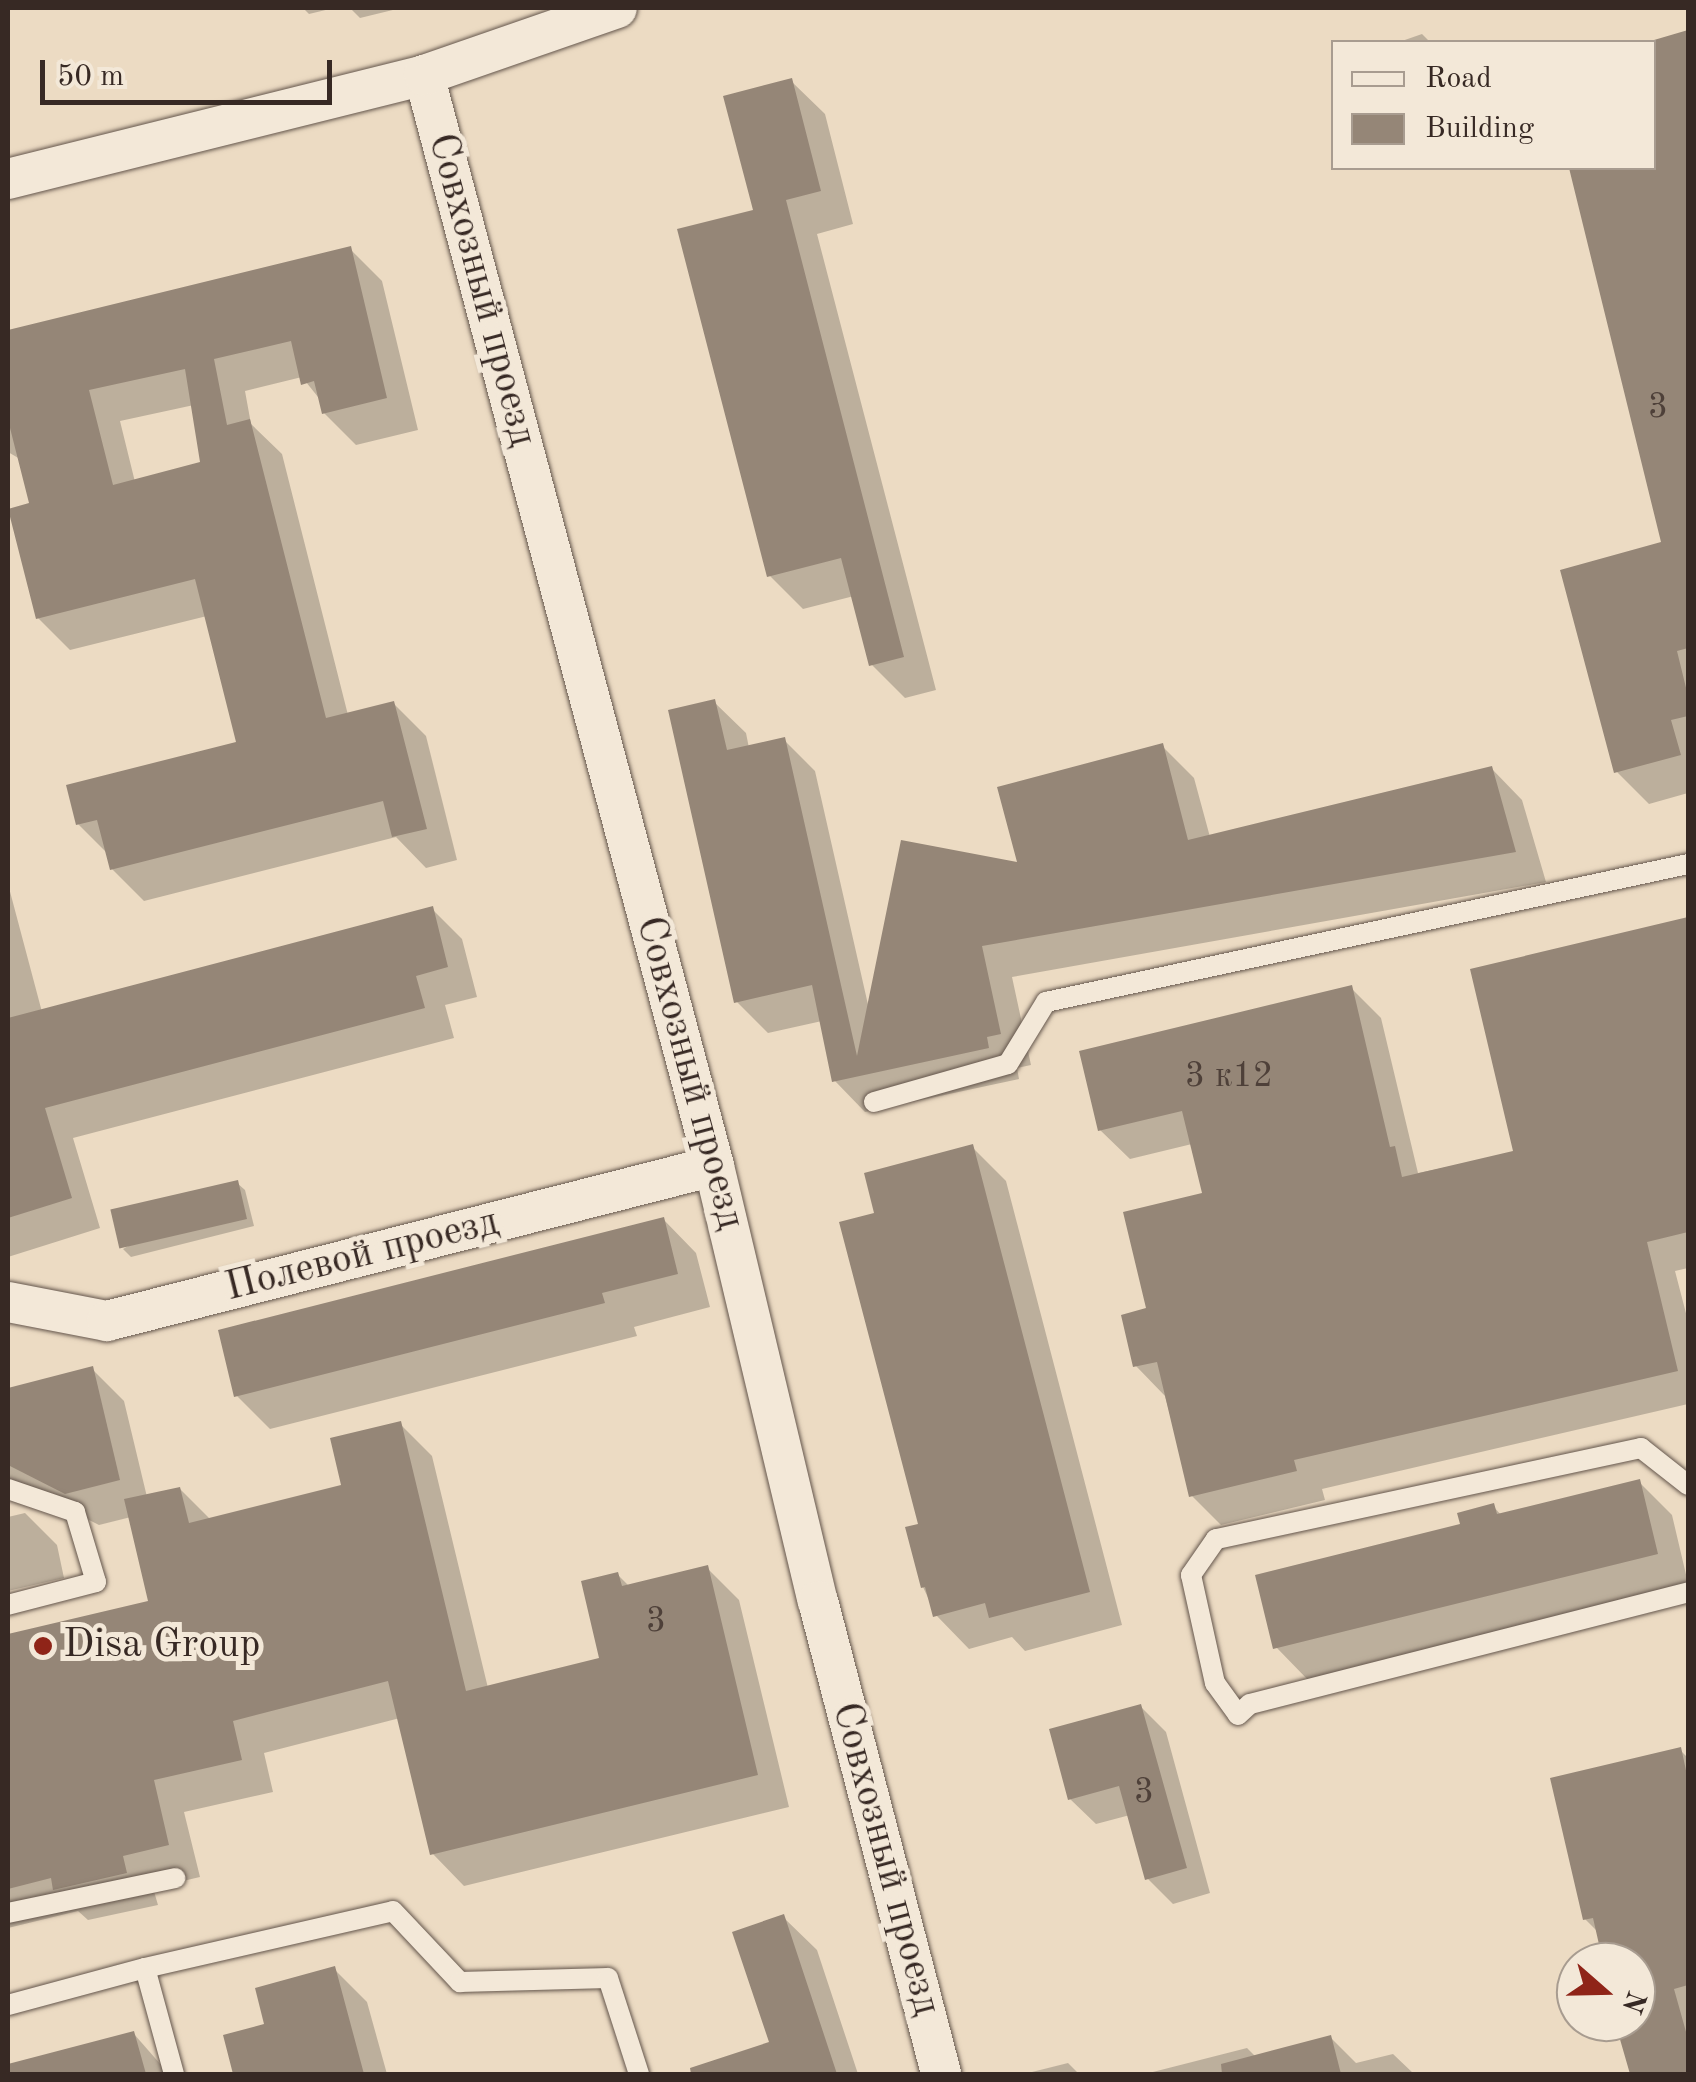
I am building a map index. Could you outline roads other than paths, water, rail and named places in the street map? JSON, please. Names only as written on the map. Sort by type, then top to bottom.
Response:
[{"type":"street","points":[[8,179],[424,75],[617,8]]},
{"type":"street","name":"Совхозный проезд","points":[[424,75],[714,1166],[818,1600],[941,2074]]},
{"type":"street","name":"Полевой проезд","points":[[8,1302],[107,1321],[714,1166]]},
{"type":"lane","points":[[874,1102],[1008,1064],[1046,1002],[1688,864]]},
{"type":"lane","points":[[1688,1485],[1641,1448],[1216,1539],[1191,1574],[1215,1683],[1238,1715],[1250,1704],[1688,1592]]},
{"type":"lane","points":[[8,1489],[75,1512],[96,1582],[8,1605]]},
{"type":"lane","points":[[8,1913],[175,1878]]},
{"type":"lane","points":[[8,2006],[145,1968],[393,1911],[460,1982],[608,1978],[639,2074]]},
{"type":"lane","points":[[145,1968],[174,2074]]},
{"type":"place","name":"Disa Group","points":[[43,1646]]}]
